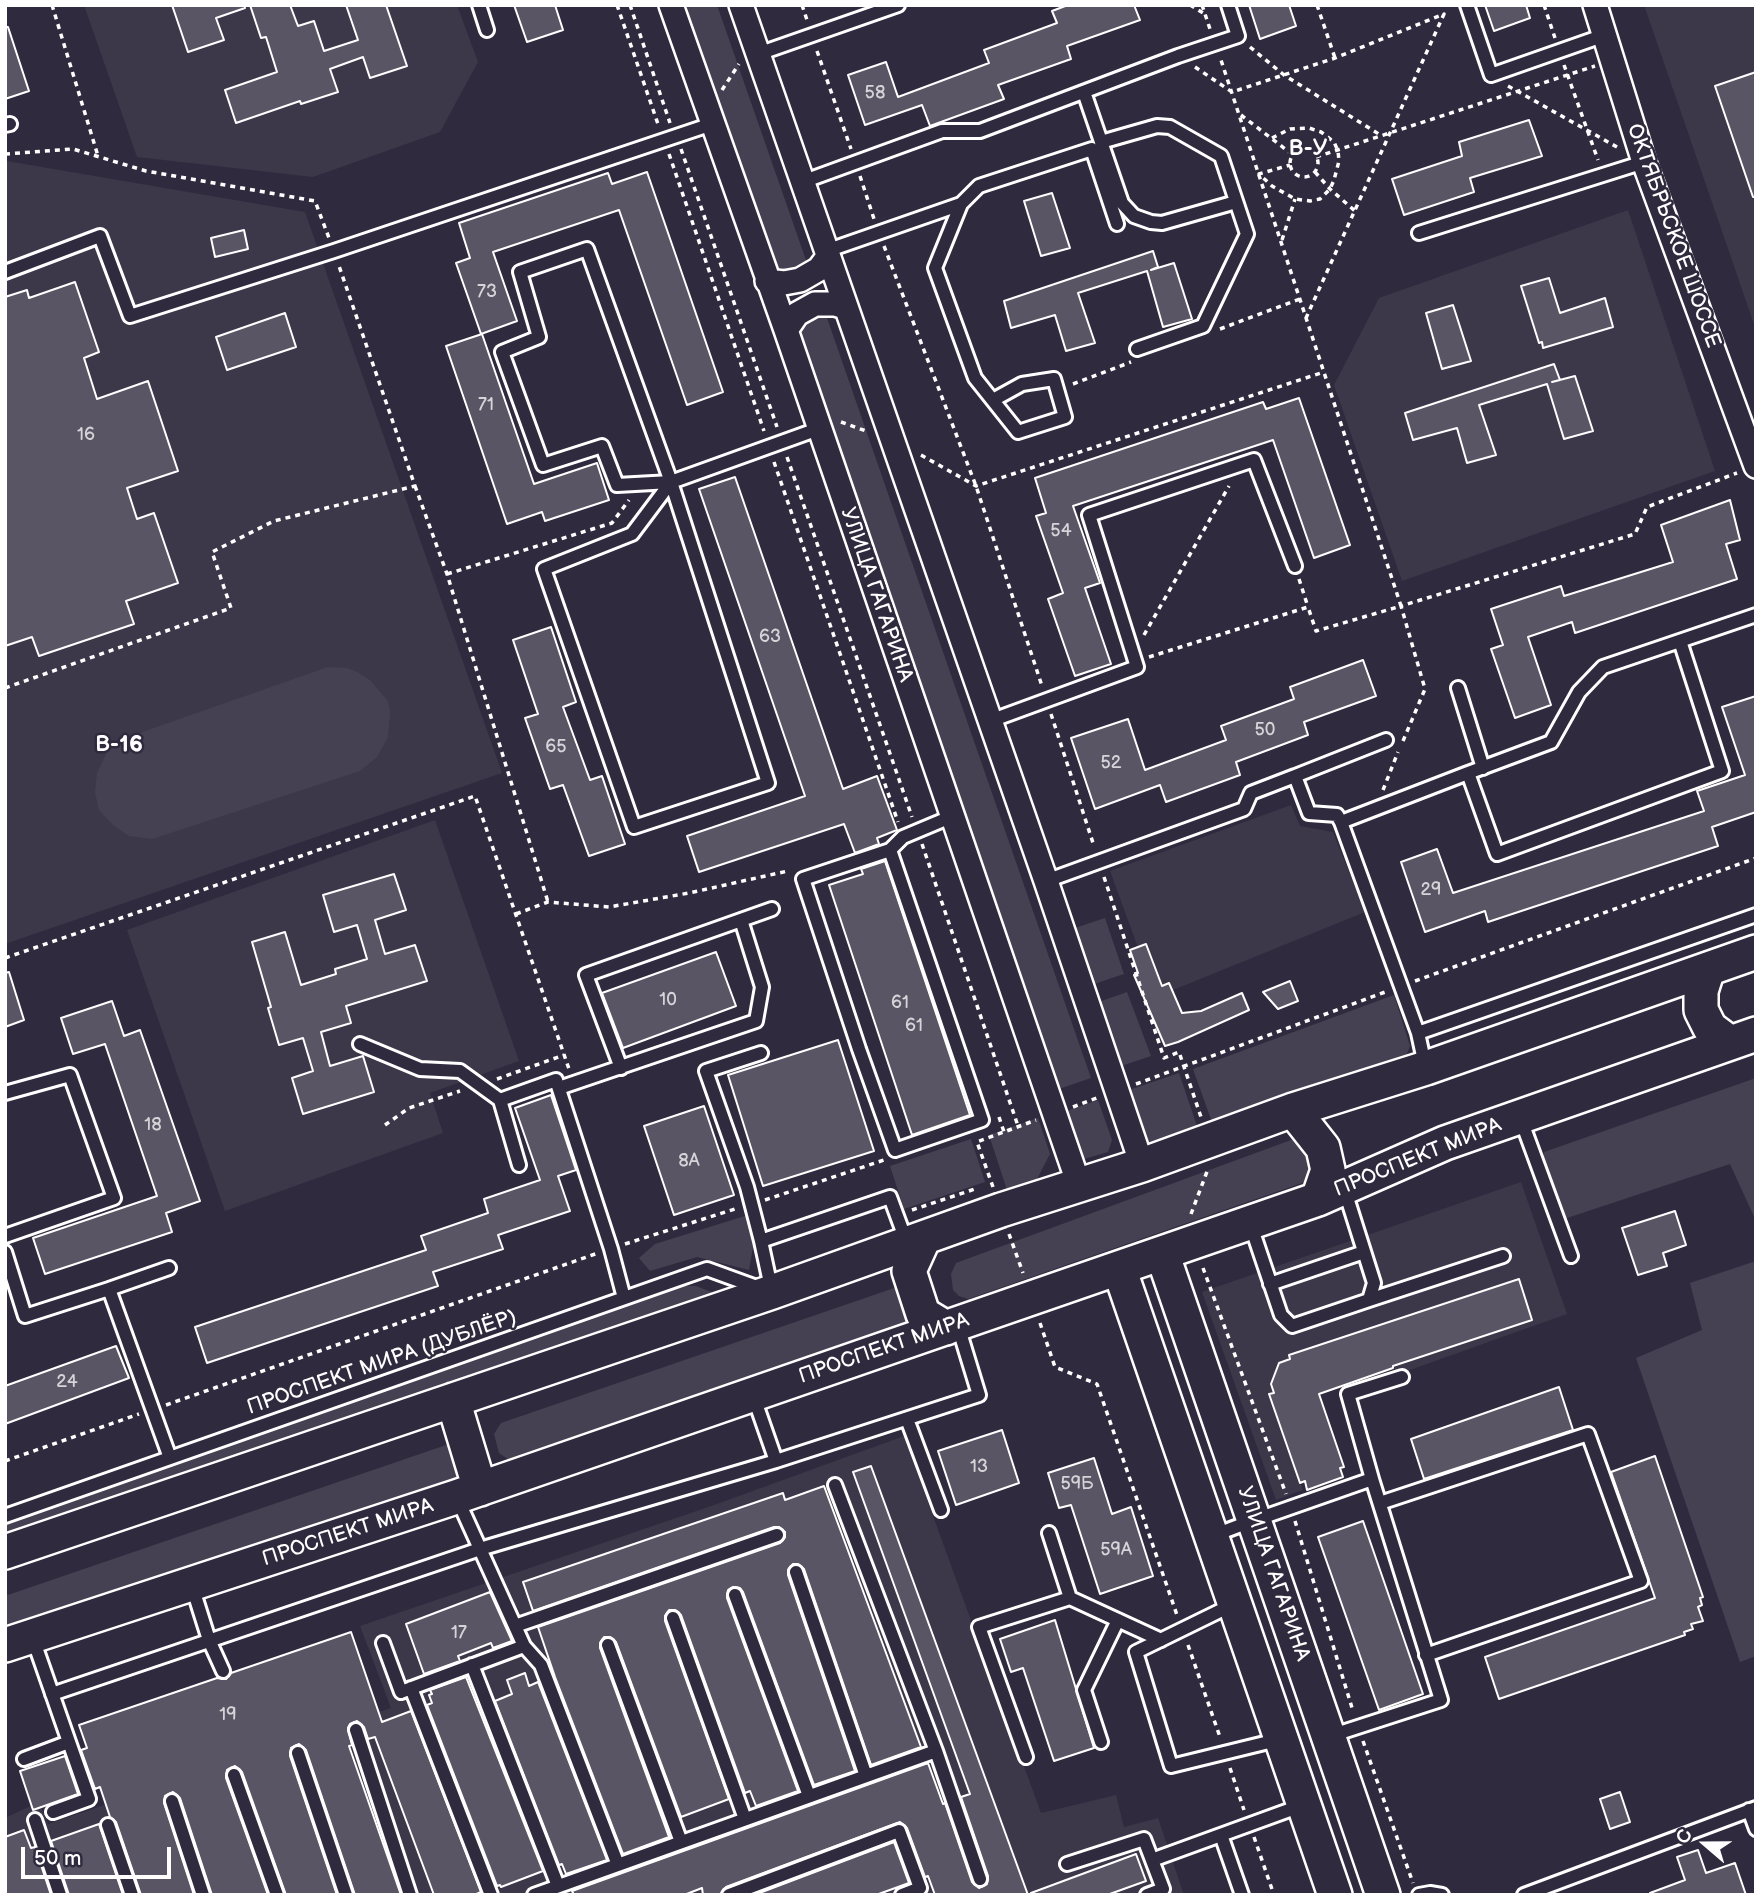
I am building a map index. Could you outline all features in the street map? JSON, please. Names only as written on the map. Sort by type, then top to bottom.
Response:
[{"type":"main road","points":[[5,1552],[772,1292],[990,1199],[1079,1185],[1142,1165],[1293,1110],[1426,1068],[1756,951]]},
{"type":"main road","points":[[1707,969],[1701,990],[1700,1010],[1710,1028],[1743,1039]]},
{"type":"main road","name":"ПРОСПЕКТ МИРА","points":[[18,1640],[468,1493],[1250,1223],[1331,1194],[1445,1143],[1743,1039]]},
{"type":"main road","points":[[1293,1110],[1323,1148],[1331,1194]]},
{"type":"main road","points":[[910,1232],[909,1271],[923,1314],[951,1326]]},
{"type":"main road","name":"УЛИЦА ГАГАРИНА","points":[[1162,1253],[1257,1526],[1343,1731],[1382,1895]]},
{"type":"main road","points":[[1119,1268],[1335,1895]]},
{"type":"main road","points":[[453,1400],[468,1493]]},
{"type":"street","name":"УЛИЦА ГАГАРИНА","points":[[671,5],[786,330],[1079,1185]]},
{"type":"street","points":[[741,5],[1142,1165]]},
{"type":"street","name":"ОКТЯБРЬСКОЕ ШОССЕ","points":[[1595,5],[1644,162],[1750,468]]},
{"type":"street","points":[[767,281],[784,283],[800,280],[819,269],[827,254]]},
{"type":"street","points":[[786,330],[797,314],[815,304],[845,307]]},
{"type":"lane","points":[[480,5],[487,30]]},
{"type":"lane","points":[[756,48],[811,35],[898,5]]},
{"type":"lane","points":[[802,182],[942,131],[980,131],[1238,36],[1228,5]]},
{"type":"lane","points":[[1467,5],[1491,75],[1605,35]]},
{"type":"lane","points":[[1084,92],[1122,203],[1133,216],[1162,223],[1236,202]]},
{"type":"lane","points":[[5,272],[100,236],[130,316],[670,139],[710,118]]},
{"type":"lane","points":[[1101,142],[1157,125],[1170,127],[1221,156],[1247,234],[1203,326],[1135,355]]},
{"type":"lane","points":[[993,400],[1022,384],[1054,379],[1065,416],[1018,432],[975,378],[935,268],[961,204],[979,186],[1092,149],[1117,224]]},
{"type":"lane","points":[[1419,233],[1644,162]]},
{"type":"lane","points":[[827,254],[879,232],[961,204]]},
{"type":"lane","points":[[671,482],[632,534],[544,569],[634,827],[768,783],[671,482],[587,249],[520,272],[539,337],[502,352],[543,465],[602,446],[617,485],[671,482],[818,429]]},
{"type":"lane","points":[[990,721],[1137,667],[1088,515],[1254,460],[1295,566]]},
{"type":"lane","points":[[1341,822],[1550,742],[1579,692],[1603,667],[1756,615]]},
{"type":"lane","points":[[1468,773],[1497,854],[1723,771],[1680,641]]},
{"type":"lane","points":[[1458,688],[1483,768]]},
{"type":"lane","points":[[1046,881],[1244,809],[1251,793],[1386,740]]},
{"type":"lane","points":[[1295,776],[1309,813],[1337,815],[1341,822],[1418,1033],[1426,1068]]},
{"type":"lane","points":[[890,850],[982,1120],[895,1150],[803,879],[890,850],[903,837],[953,816]]},
{"type":"lane","points":[[621,1068],[586,975],[772,909]]},
{"type":"lane","points":[[1418,1033],[1756,915]]},
{"type":"lane","points":[[559,1088],[756,1021],[762,987],[741,920]]},
{"type":"lane","points":[[360,1044],[419,1069],[460,1071],[500,1100],[519,1165]]},
{"type":"lane","points":[[761,1053],[706,1071],[747,1187],[772,1292]]},
{"type":"lane","points":[[5,1093],[70,1075],[114,1198],[5,1236]]},
{"type":"lane","points":[[500,1100],[556,1080],[611,1248],[624,1298]]},
{"type":"lane","points":[[1520,1116],[1571,1256]]},
{"type":"lane","points":[[1331,1194],[1364,1252],[1374,1283],[1369,1300]]},
{"type":"lane","points":[[761,1241],[890,1197],[910,1232]]},
{"type":"lane","points":[[1250,1223],[1280,1315],[1292,1326],[1503,1256]]},
{"type":"lane","points":[[5,1252],[25,1316],[169,1268]]},
{"type":"lane","points":[[1270,1284],[1364,1252]]},
{"type":"lane","name":"ПРОСПЕКТ МИРА (ДУБЛЁР)","points":[[5,1516],[707,1269],[772,1292]]},
{"type":"lane","points":[[108,1289],[170,1458]]},
{"type":"lane","points":[[52,1694],[480,1549],[776,1461],[979,1395],[951,1326]]},
{"type":"lane","points":[[1343,1731],[1441,1700],[1348,1394],[1402,1377]]},
{"type":"lane","points":[[753,1395],[776,1461]]},
{"type":"lane","points":[[907,1419],[941,1510]]},
{"type":"lane","points":[[1380,1503],[1587,1434],[1641,1581],[1426,1655]]},
{"type":"lane","points":[[1214,1547],[1220,1534],[1241,1525],[1257,1526],[1291,1507],[1372,1479]]},
{"type":"lane","points":[[835,1485],[936,1751],[980,1879]]},
{"type":"lane","points":[[468,1493],[480,1549],[524,1646],[541,1665],[618,1865]]},
{"type":"lane","points":[[1049,1533],[1070,1598]]},
{"type":"lane","points":[[515,1626],[777,1535]]},
{"type":"lane","points":[[796,1572],[866,1776]]},
{"type":"lane","points":[[191,1584],[209,1640],[223,1671]]},
{"type":"lane","points":[[735,1595],[809,1796]]},
{"type":"lane","points":[[1026,1757],[979,1627],[1070,1598],[1161,1640]]},
{"type":"lane","points":[[1235,1604],[1136,1652],[1171,1766],[1282,1739]]},
{"type":"lane","points":[[673,1618],[745,1819]]},
{"type":"lane","points":[[1101,1742],[1084,1690],[1118,1620]]},
{"type":"lane","points":[[18,1640],[52,1694],[89,1799],[52,1812]]},
{"type":"lane","points":[[383,1643],[401,1692],[524,1646]]},
{"type":"lane","points":[[608,1645],[681,1842]]},
{"type":"lane","points":[[472,1665],[558,1886]]},
{"type":"lane","points":[[411,1688],[491,1895]]},
{"type":"lane","points":[[356,1730],[410,1895]]},
{"type":"lane","points":[[24,1759],[69,1742]]},
{"type":"lane","points":[[534,1895],[936,1751]]},
{"type":"lane","points":[[298,1753],[346,1895]]},
{"type":"lane","points":[[234,1775],[277,1895]]},
{"type":"lane","points":[[172,1801],[204,1895]]},
{"type":"lane","points":[[1152,1860],[1304,1804]]},
{"type":"lane","points":[[1524,1895],[1753,1809],[1756,1829]]},
{"type":"lane","points":[[35,1821],[60,1895]]},
{"type":"lane","points":[[108,1825],[132,1895]]},
{"type":"lane","points":[[729,1895],[899,1831],[920,1888],[902,1895]]},
{"type":"lane","points":[[1221,1835],[1242,1895]]},
{"type":"lane","points":[[1067,1864],[1144,1839],[1163,1889],[1147,1895]]},
{"type":"lane","points":[[1418,1895],[1442,1895]]},
{"type":"path","points":[[52,5],[98,156]]},
{"type":"path","points":[[617,5],[659,128],[670,139],[776,445],[917,831],[1018,1126]]},
{"type":"path","points":[[630,5],[670,124],[659,128]]},
{"type":"path","points":[[802,5],[879,232]]},
{"type":"path","points":[[1191,5],[1205,14]]},
{"type":"path","points":[[1202,5],[1401,606],[1425,689],[1374,810]]},
{"type":"path","points":[[1317,5],[1335,58]]},
{"type":"path","points":[[1544,5],[1602,175]]},
{"type":"path","points":[[1232,92],[1335,58],[1444,14],[1306,318]]},
{"type":"path","points":[[1238,36],[1284,75],[1382,136]]},
{"type":"path","points":[[710,118],[756,48]]},
{"type":"path","points":[[1178,56],[1232,92]]},
{"type":"path","points":[[1316,157],[1613,61]]},
{"type":"path","points":[[1491,75],[1644,162]]},
{"type":"path","points":[[1239,114],[1293,155]]},
{"type":"path","points":[[1259,174],[1272,186],[1295,199],[1321,200],[1330,189],[1339,161],[1334,142],[1309,128],[1290,130],[1272,138]]},
{"type":"path","points":[[670,139],[776,445],[903,837]]},
{"type":"path","points":[[5,154],[73,149],[146,171],[315,201],[447,574],[548,902]]},
{"type":"path","points":[[1302,149],[1313,152],[1318,162],[1315,172],[1300,177],[1290,165],[1293,155],[1302,149]]},
{"type":"path","points":[[1259,174],[1290,165]]},
{"type":"path","points":[[1315,172],[1355,211]]},
{"type":"path","points":[[1281,242],[1295,199]]},
{"type":"path","points":[[893,240],[883,243],[976,486],[1164,1058],[1179,1052],[1209,1142],[1208,1172],[1187,1223],[1291,1507],[1343,1731],[1418,1895]]},
{"type":"path","points":[[1210,332],[1300,299]]},
{"type":"path","points":[[1057,390],[1135,355]]},
{"type":"path","points":[[976,486],[1324,372]]},
{"type":"path","points":[[1134,658],[1241,465]]},
{"type":"path","points":[[1295,566],[1316,631],[1635,534],[1647,507],[1750,468]]},
{"type":"path","points":[[5,688],[231,608],[212,552],[274,521],[415,486]]},
{"type":"path","points":[[1134,658],[1308,607]]},
{"type":"path","points":[[5,958],[475,796],[573,1083]]},
{"type":"path","points":[[1274,1895],[1097,1384],[1055,1367],[1032,1298],[990,1199],[977,1142],[1756,858]]},
{"type":"path","points":[[516,914],[548,902],[609,907],[689,893],[800,868]]},
{"type":"path","points":[[996,1108],[1004,1132]]},
{"type":"path","points":[[5,1461],[611,1248],[895,1156]]},
{"type":"path","points":[[910,1232],[990,1199]]},
{"type":"shaded area","points":[[84,5],[457,5],[478,62],[440,132],[313,177],[137,157]]},
{"type":"shaded area","points":[[679,5],[717,5],[807,263],[798,272],[779,276]]},
{"type":"shaded area","points":[[1644,5],[1756,5],[1756,330]]},
{"type":"shaded area","points":[[7,161],[305,212],[502,773],[5,944]]},
{"type":"shaded area","points":[[1628,210],[1715,471],[1402,581],[1334,385],[1379,298]]},
{"type":"shaded area","points":[[818,315],[827,318],[1091,1078],[1056,1090],[793,334],[797,325]]},
{"type":"shaded area","points":[[328,667],[347,668],[357,672],[370,680],[388,701],[388,737],[377,757],[360,771],[152,839],[129,836],[113,825],[99,810],[95,793],[97,773],[111,743]]},
{"type":"shaded area","points":[[1291,805],[1300,826],[1333,832],[1365,912],[1156,997],[1110,871]]},
{"type":"shaded area","points":[[435,820],[519,1061],[430,1093],[443,1133],[225,1211],[127,930]]},
{"type":"shaded area","points":[[1105,918],[1124,974],[1094,984],[1075,928]]},
{"type":"shaded area","points":[[1127,992],[1151,1056],[1115,1068],[1093,1004]]},
{"type":"shaded area","points":[[1394,995],[1410,1046],[1404,1062],[1214,1128],[1193,1069]]},
{"type":"shaded area","points":[[1179,1073],[1200,1135],[1154,1151],[1138,1140],[1123,1092]]},
{"type":"shaded area","points":[[1756,1078],[1756,1221],[1730,1164],[1564,1219],[1543,1161],[1544,1152]]},
{"type":"shaded area","points":[[1098,1100],[1112,1140],[1108,1152],[1084,1159],[1077,1155],[1064,1112]]},
{"type":"shaded area","points":[[1038,1118],[1050,1154],[1037,1179],[1007,1190],[989,1135]]},
{"type":"shaded area","points":[[971,1139],[985,1182],[904,1209],[890,1166]]},
{"type":"shaded area","points":[[1304,1139],[1313,1177],[1305,1182],[968,1299],[953,1290],[951,1274],[956,1263],[1291,1140]]},
{"type":"shaded area","points":[[1521,1182],[1567,1314],[1396,1375],[1391,1355],[1271,1396],[1303,1490],[1276,1500],[1202,1292]]},
{"type":"shaded area","points":[[748,1215],[755,1236],[749,1270],[697,1257],[650,1271],[639,1258],[655,1244]]},
{"type":"shaded area","points":[[1756,1261],[1756,1656],[1740,1662],[1636,1358],[1702,1330],[1690,1283]]},
{"type":"shaded area","points":[[903,1285],[916,1319],[508,1459],[499,1453],[494,1434],[501,1423]]},
{"type":"shaded area","points":[[667,1286],[696,1286],[719,1295],[5,1548],[5,1520]]},
{"type":"shaded area","points":[[904,1436],[1041,1813],[1116,1795],[1124,1827],[1158,1818],[1184,1895],[5,1895],[5,1818],[39,1802],[48,1824],[391,1708],[360,1626],[714,1505]]},
{"type":"shaded area","points":[[449,1444],[457,1450],[461,1470],[459,1478],[5,1636],[5,1596]]},
{"type":"building","points":[[172,5],[244,5],[245,8],[216,18],[224,40],[188,52]]},
{"type":"building","points":[[250,5],[290,5],[298,26],[314,21],[324,51],[358,40],[346,5],[386,5],[407,66],[370,78],[363,57],[330,69],[338,92],[301,104],[300,101],[236,123],[225,90],[277,72],[266,37],[261,38]]},
{"type":"building","points":[[514,5],[555,5],[563,30],[527,42]]},
{"type":"building","points":[[1068,5],[1134,5],[1140,20],[1067,46],[1071,59],[998,85],[1004,99],[930,126],[922,105],[865,125],[848,75],[886,62],[898,97],[989,63],[984,50],[1057,23],[1052,11]]},
{"type":"building","points":[[1249,5],[1289,5],[1296,26],[1260,39]]},
{"type":"building","points":[[1485,5],[1526,5],[1530,18],[1494,31]]},
{"type":"building","points":[[5,27],[8,27],[29,91],[5,99]]},
{"type":"building","points":[[1756,72],[1756,197],[1753,197],[1715,86]]},
{"type":"building","points":[[1529,120],[1542,156],[1470,178],[1474,192],[1404,215],[1392,179],[1462,156],[1459,142]]},
{"type":"building","points":[[647,172],[723,392],[687,405],[619,210],[493,252],[517,321],[481,334],[456,263],[470,258],[459,223],[608,173],[612,184]]},
{"type":"building","points":[[1052,193],[1070,248],[1041,256],[1024,201]]},
{"type":"building","points":[[244,230],[248,249],[215,257],[211,238]]},
{"type":"building","points":[[1153,251],[1158,267],[1151,270],[1174,263],[1192,319],[1163,327],[1147,271],[1078,293],[1095,343],[1066,351],[1055,315],[1011,328],[1004,301]]},
{"type":"building","points":[[1549,278],[1560,313],[1605,298],[1613,327],[1543,348],[1521,286]]},
{"type":"building","points":[[75,282],[99,352],[84,358],[97,399],[148,381],[178,471],[127,488],[137,519],[154,513],[178,583],[126,601],[134,624],[39,656],[32,637],[5,646],[5,297],[27,290],[29,298]]},
{"type":"building","points":[[1453,305],[1471,361],[1442,369],[1426,313]]},
{"type":"building","points":[[285,313],[296,347],[227,370],[216,337]]},
{"type":"building","points":[[482,334],[534,484],[597,463],[609,500],[545,521],[542,512],[507,524],[446,346]]},
{"type":"building","points":[[1554,364],[1560,380],[1575,376],[1593,431],[1564,439],[1547,384],[1479,405],[1496,455],[1467,463],[1457,428],[1413,440],[1405,413]]},
{"type":"building","points":[[1299,398],[1350,545],[1314,558],[1273,440],[1073,506],[1100,583],[1085,588],[1111,664],[1075,676],[1048,599],[1063,593],[1036,516],[1046,513],[1035,478],[1263,402],[1266,409]]},
{"type":"building","points":[[735,477],[843,789],[877,776],[897,830],[877,838],[879,844],[855,853],[844,824],[699,872],[687,836],[805,796],[699,489]]},
{"type":"building","points":[[1730,500],[1740,540],[1726,544],[1737,579],[1575,633],[1572,622],[1528,637],[1551,705],[1515,718],[1491,649],[1503,645],[1491,609],[1561,586],[1564,596],[1673,562],[1661,525]]},
{"type":"building","points":[[551,627],[576,702],[563,707],[590,780],[602,776],[625,844],[589,856],[563,785],[550,789],[525,718],[538,714],[513,640]]},
{"type":"building","points":[[1363,660],[1376,696],[1304,722],[1308,735],[1236,762],[1240,775],[1166,802],[1160,785],[1095,809],[1071,738],[1128,719],[1145,770],[1226,740],[1221,726],[1294,699],[1290,687]]},
{"type":"building","points":[[1756,696],[1756,812],[1712,827],[1718,846],[1488,922],[1485,911],[1425,932],[1401,862],[1437,849],[1453,893],[1704,811],[1697,791],[1745,775],[1722,707]]},
{"type":"building","points":[[885,861],[970,1115],[912,1135],[829,885],[863,874],[861,869]]},
{"type":"building","points":[[394,874],[406,910],[375,920],[385,954],[415,945],[427,981],[346,1006],[351,1023],[321,1032],[330,1066],[363,1056],[374,1092],[303,1114],[292,1078],[313,1071],[303,1038],[279,1045],[252,942],[285,932],[301,985],[336,974],[335,969],[367,959],[357,925],[334,932],[323,895]]},
{"type":"building","points":[[1146,944],[1162,986],[1169,983],[1182,1013],[1201,1011],[1242,993],[1249,1010],[1165,1046],[1134,975],[1138,973],[1130,950]]},
{"type":"building","points":[[716,952],[736,1006],[623,1048],[602,993]]},
{"type":"building","points":[[9,972],[24,1020],[5,1027],[5,973]]},
{"type":"building","points":[[1290,981],[1298,1001],[1278,1009],[1263,992]]},
{"type":"building","points":[[112,1001],[124,1036],[140,1030],[200,1201],[166,1213],[172,1232],[45,1274],[33,1238],[157,1196],[105,1044],[73,1054],[61,1018]]},
{"type":"building","points":[[838,1040],[874,1151],[763,1186],[728,1075]]},
{"type":"building","points":[[551,1095],[576,1170],[558,1176],[570,1211],[498,1235],[503,1249],[433,1272],[438,1286],[207,1363],[195,1327],[426,1250],[421,1236],[488,1213],[484,1199],[540,1180],[515,1108]]},
{"type":"building","points":[[704,1106],[734,1195],[674,1215],[644,1126]]},
{"type":"building","points":[[1675,1211],[1686,1245],[1663,1253],[1667,1266],[1638,1275],[1622,1228]]},
{"type":"building","points":[[1519,1279],[1532,1320],[1393,1366],[1319,1394],[1344,1467],[1340,1468],[1343,1477],[1307,1490],[1305,1481],[1300,1483],[1269,1394],[1274,1393],[1271,1384],[1279,1363],[1290,1359],[1289,1355]]},
{"type":"building","points":[[116,1346],[129,1378],[5,1424],[5,1386]]},
{"type":"building","points":[[1559,1387],[1573,1430],[1424,1479],[1411,1439]]},
{"type":"building","points":[[1002,1430],[1019,1483],[956,1505],[938,1451]]},
{"type":"building","points":[[1655,1456],[1703,1597],[1700,1598],[1702,1605],[1698,1607],[1703,1621],[1691,1624],[1693,1629],[1684,1632],[1685,1635],[1499,1699],[1485,1657],[1655,1598],[1611,1472]]},
{"type":"building","points":[[1094,1458],[1112,1514],[1131,1507],[1153,1576],[1100,1594],[1071,1505],[1059,1508],[1048,1473]]},
{"type":"building","points":[[871,1466],[1028,1895],[935,1895],[928,1876],[925,1877],[907,1828],[900,1822],[726,1887],[720,1895],[703,1895],[702,1888],[684,1895],[574,1895],[572,1891],[928,1763],[972,1882],[979,1888],[987,1884],[988,1876],[961,1797],[970,1794],[853,1472]]},
{"type":"building","points":[[824,1486],[921,1747],[871,1765],[804,1569],[793,1564],[788,1575],[855,1771],[814,1785],[743,1592],[740,1588],[733,1587],[728,1590],[727,1598],[798,1791],[756,1806],[750,1791],[745,1793],[681,1615],[675,1610],[669,1610],[665,1621],[729,1799],[681,1817],[616,1642],[610,1637],[604,1637],[600,1648],[669,1837],[623,1854],[538,1627],[780,1543],[785,1532],[774,1527],[533,1611],[523,1582],[783,1493],[785,1500]]},
{"type":"building","points":[[1363,1521],[1423,1694],[1379,1710],[1318,1537]]},
{"type":"building","points":[[490,1592],[512,1641],[493,1648],[491,1643],[458,1656],[460,1661],[424,1674],[406,1624]]},
{"type":"building","points":[[1055,1620],[1094,1748],[1054,1761],[1023,1668],[1011,1672],[1000,1639]]},
{"type":"building","points":[[351,1632],[382,1722],[411,1711],[481,1892],[474,1895],[434,1895],[375,1737],[368,1739],[364,1727],[357,1721],[348,1728],[352,1745],[349,1746],[401,1895],[355,1895],[306,1750],[299,1744],[291,1748],[290,1756],[337,1895],[286,1895],[242,1772],[235,1766],[227,1770],[226,1778],[268,1895],[212,1895],[180,1798],[173,1792],[165,1796],[164,1803],[194,1895],[141,1895],[116,1822],[110,1817],[100,1787],[95,1789],[81,1750],[87,1748],[79,1725],[217,1678],[226,1679],[231,1673]]},
{"type":"building","points":[[525,1673],[529,1686],[538,1682],[607,1860],[566,1874],[562,1864],[559,1865],[495,1701],[512,1694],[507,1680]]},
{"type":"building","points":[[466,1677],[543,1871],[501,1887],[497,1886],[427,1705],[432,1703],[430,1690]]},
{"type":"building","points":[[65,1756],[78,1794],[33,1810],[20,1771]]},
{"type":"building","points":[[1620,1792],[1630,1822],[1610,1829],[1600,1799]]},
{"type":"building","points":[[99,1824],[123,1895],[69,1895],[51,1841]]},
{"type":"building","points":[[24,1830],[31,1848],[35,1847],[51,1895],[5,1895],[5,1837]]},
{"type":"building","points":[[894,1842],[909,1883],[876,1895],[754,1895]]},
{"type":"building","points":[[1698,1850],[1706,1873],[1735,1863],[1746,1895],[1650,1895],[1685,1880],[1677,1857]]},
{"type":"building","points":[[1136,1854],[1146,1881],[1107,1895],[1031,1895],[1031,1893]]},
{"type":"district","name":"В-У","points":[[1308,149]]},
{"type":"district","name":"В-16","points":[[119,745]]}]
